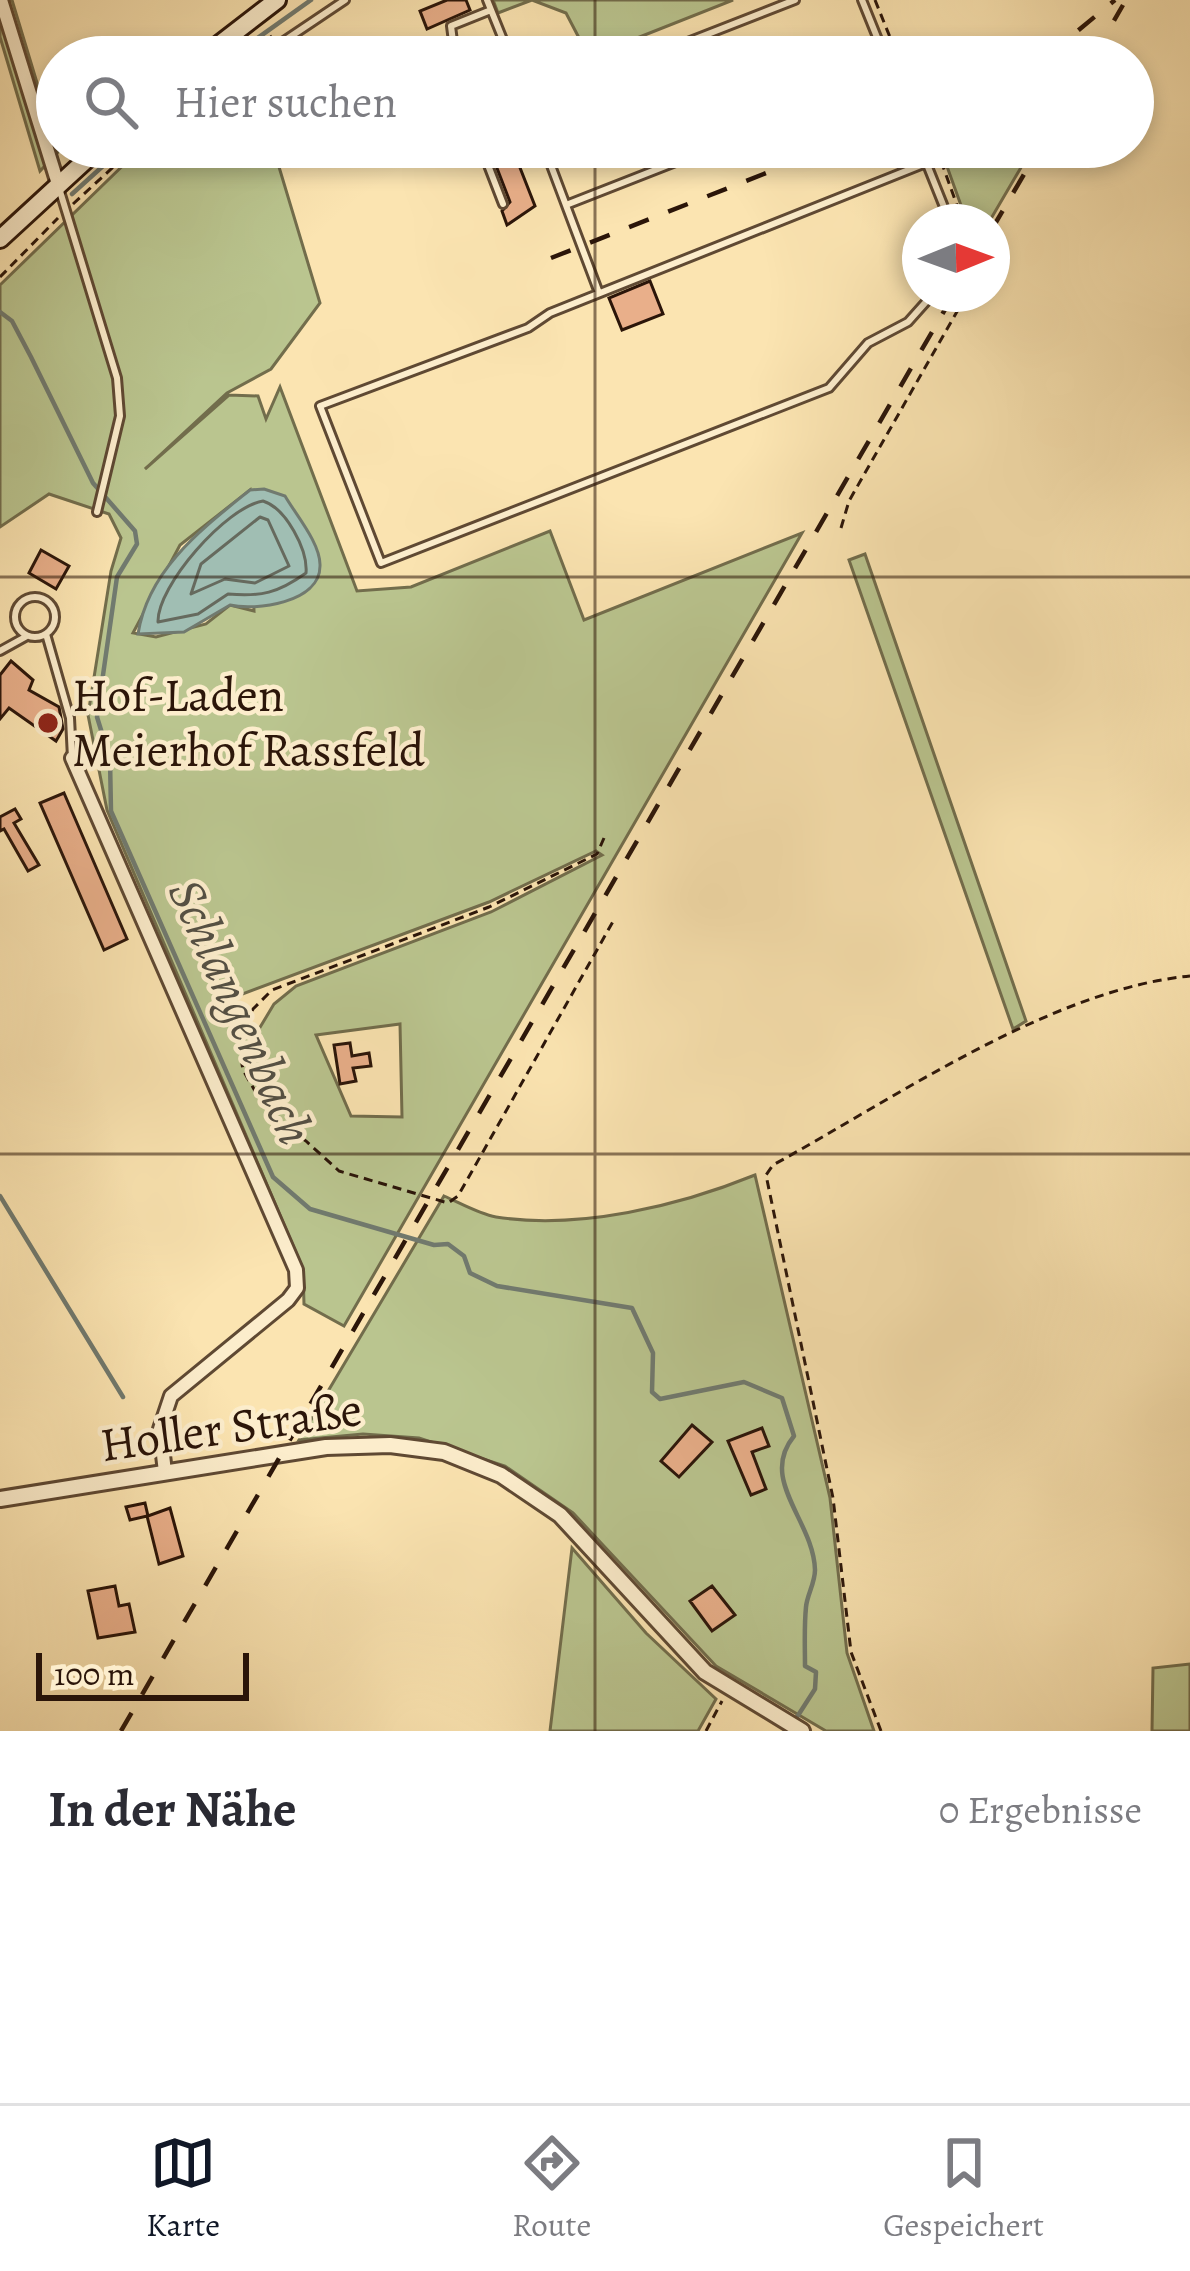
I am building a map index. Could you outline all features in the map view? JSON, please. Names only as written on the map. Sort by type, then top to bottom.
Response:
[{"type":"main road","points":[[230,36],[277,0]]},
{"type":"main road","points":[[0,239],[76,168]]},
{"type":"street","points":[[1,0],[36,113]]},
{"type":"street","points":[[53,168],[58,184]]},
{"type":"street","points":[[72,758],[296,1270],[297,1288],[288,1300],[172,1396],[160,1429],[165,1472]]},
{"type":"street","name":"Holler Straße","points":[[0,1499],[362,1445],[418,1447],[471,1460],[560,1515],[705,1672],[802,1731]]},
{"type":"lane","points":[[291,36],[345,0]]},
{"type":"lane","points":[[488,0],[502,36]]},
{"type":"lane","points":[[702,36],[794,0]]},
{"type":"lane","points":[[862,0],[877,36]]},
{"type":"lane","points":[[452,36],[451,26],[491,10]]},
{"type":"lane","points":[[489,168],[503,204]]},
{"type":"lane","points":[[552,168],[599,293]]},
{"type":"lane","points":[[566,205],[660,168]]},
{"type":"lane","points":[[913,168],[599,293],[528,328],[320,406],[381,563],[829,388],[868,343],[908,322],[917,312]]},
{"type":"lane","points":[[928,168],[943,204]]},
{"type":"lane","points":[[58,184],[117,378],[120,416],[97,512]]},
{"type":"lane","points":[[0,651],[27,636],[46,634],[53,626],[53,606],[42,597],[28,596],[17,604],[14,618],[27,636]]},
{"type":"lane","points":[[46,634],[70,718],[72,758]]},
{"type":"path","points":[[875,0],[890,36]]},
{"type":"path","points":[[944,168],[957,204]]},
{"type":"path","points":[[841,528],[849,501],[957,312]]},
{"type":"path","points":[[604,838],[597,854],[489,907],[272,991],[253,1009],[238,1041],[243,1070],[271,1119],[306,1141],[339,1171],[448,1203],[458,1196],[615,918]]},
{"type":"path","points":[[881,1731],[851,1652],[833,1498],[766,1175],[773,1165],[1073,1004],[1149,980],[1190,976]]},
{"type":"path","points":[[706,1731],[724,1698],[712,1688]]},
{"type":"green space","points":[[0,0],[12,0],[36,79],[36,158],[0,37]]},
{"type":"green space","points":[[493,0],[532,0],[498,13]]},
{"type":"green space","points":[[532,0],[733,0],[642,36],[578,36],[566,13]]},
{"type":"green space","points":[[120,168],[279,168],[320,303],[271,369],[227,393],[145,469],[229,395],[258,396],[266,419],[280,387],[357,591],[411,587],[550,531],[584,620],[802,533],[344,1326],[304,1304],[303,1269],[107,810],[88,715],[111,571],[121,538],[109,514],[49,494],[0,527],[0,285]],"holes":[[[250,490],[254,611],[230,605],[206,624],[156,637],[133,633],[180,545]],[[596,851],[602,855],[491,912],[296,986],[274,1004],[256,1034],[245,1034],[229,999],[489,902]],[[400,1024],[402,1117],[351,1116],[316,1035]]]},
{"type":"green space","points":[[948,168],[1021,168],[1000,204],[961,204]]},
{"type":"green space","points":[[865,554],[1026,1021],[1013,1029],[849,560]]},
{"type":"green space","points":[[755,1175],[830,1498],[847,1653],[874,1731],[826,1731],[716,1666],[573,1513],[505,1466],[419,1438],[363,1434],[299,1440],[444,1196],[496,1217],[594,1218],[662,1205]]},
{"type":"green space","points":[[572,1548],[646,1633],[716,1699],[698,1731],[550,1731]]},
{"type":"green space","points":[[1190,1664],[1190,1731],[1152,1731],[1153,1668]]},
{"type":"water","points":[[250,490],[285,496],[316,548],[320,566],[309,589],[284,602],[230,605],[184,632],[138,634],[153,589],[180,552]]},
{"type":"building","points":[[447,0],[466,0],[470,10],[427,29],[420,11]]},
{"type":"building","points":[[497,168],[520,168],[535,206],[507,225],[502,211],[510,202]]},
{"type":"building","points":[[650,281],[663,314],[622,330],[609,298]]},
{"type":"building","points":[[41,550],[69,566],[56,589],[29,573]]},
{"type":"building","points":[[11,661],[33,680],[29,690],[59,707],[63,729],[56,741],[9,708],[0,719],[0,675]]},
{"type":"building","points":[[64,793],[127,939],[104,950],[40,803]]},
{"type":"building","points":[[15,809],[21,819],[14,823],[39,865],[28,871],[4,829],[0,831],[0,817]]},
{"type":"building","points":[[350,1043],[352,1056],[369,1053],[371,1066],[353,1068],[356,1081],[340,1084],[334,1045]]},
{"type":"building","points":[[692,1425],[712,1442],[679,1477],[661,1461]]},
{"type":"building","points":[[762,1428],[769,1446],[752,1452],[766,1489],[751,1495],[728,1441]]},
{"type":"building","points":[[145,1503],[148,1516],[170,1508],[183,1556],[159,1564],[147,1516],[130,1520],[126,1507]]},
{"type":"building","points":[[115,1586],[119,1606],[129,1604],[135,1632],[98,1638],[88,1591]]},
{"type":"building","points":[[712,1586],[735,1615],[712,1631],[690,1601]]},
{"type":"waterway","points":[[260,36],[311,0]]},
{"type":"waterway","points":[[72,194],[101,168]]},
{"type":"waterway","name":"Schlangenbach","points":[[0,312],[12,321],[93,483],[135,531],[137,544],[117,577],[97,717],[110,759],[111,811],[273,1177],[310,1209],[434,1245],[448,1244],[464,1256],[470,1273],[497,1286],[632,1308],[653,1353],[652,1392],[660,1399],[744,1382],[782,1398],[794,1436],[785,1452],[785,1485],[815,1570],[805,1636],[805,1666],[816,1672],[815,1689],[788,1731]]},
{"type":"waterway","points":[[0,1196],[123,1397]]},
{"type":"railway","points":[[1071,36],[1115,0]]},
{"type":"railway","points":[[1105,36],[1123,5]]},
{"type":"railway","points":[[551,258],[779,168]]},
{"type":"railway","points":[[1007,204],[1028,168]]},
{"type":"railway","points":[[121,1731],[944,312]]},
{"type":"place","name":"Hof-Laden Meierhof Rassfeld","points":[[48,723]]}]
